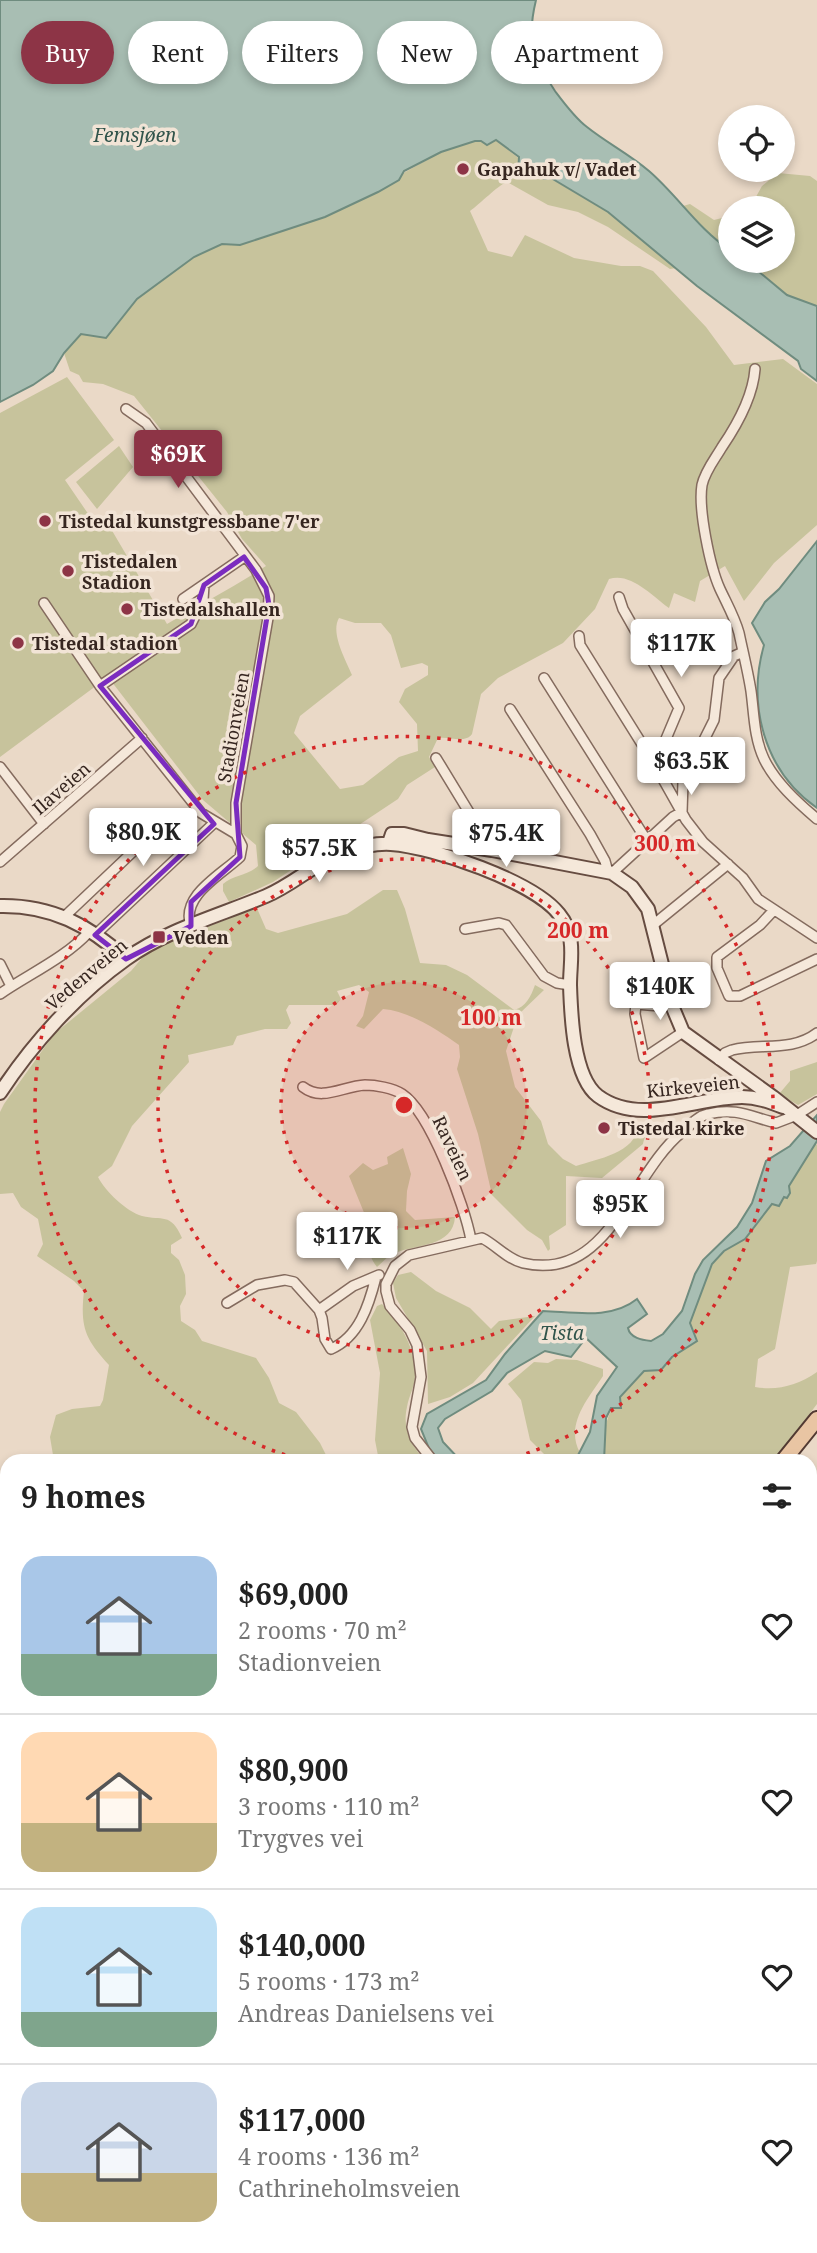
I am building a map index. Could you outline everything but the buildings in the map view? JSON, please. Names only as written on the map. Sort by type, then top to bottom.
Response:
[{"type":"main road","points":[[388,844],[392,834],[398,833],[428,841],[610,872],[623,880],[640,897],[653,925],[671,1003],[683,1032],[817,1132]]},
{"type":"main road","name":"Vedenveien","points":[[0,1093],[26,1054],[54,1024],[126,959],[191,926],[270,894],[343,852],[388,844]]},
{"type":"main road","name":"Kirkeveien","points":[[388,844],[420,849],[472,864],[542,898],[558,912],[569,930],[572,951],[570,985],[573,1027],[584,1076],[591,1088],[605,1101],[645,1110],[740,1097],[758,1098],[783,1107]]},
{"type":"main road","points":[[0,906],[40,908],[64,917],[92,933],[126,959]]},
{"type":"main road","points":[[789,1454],[817,1419]]},
{"type":"street","points":[[755,369],[753,386],[745,404],[724,445],[706,472],[701,500],[712,567],[738,630],[762,755],[784,786],[817,818]]},
{"type":"street","name":"Stadionveien","points":[[126,409],[146,423],[256,570],[266,588],[269,605],[236,803],[236,834]]},
{"type":"street","points":[[183,599],[244,556]]},
{"type":"street","points":[[100,686],[191,624],[203,600],[204,586]]},
{"type":"street","points":[[619,597],[679,708],[655,765]]},
{"type":"street","points":[[44,603],[100,686],[201,813],[236,834],[242,846],[240,857],[191,902],[188,913],[191,926]]},
{"type":"street","points":[[579,636],[580,645],[703,842],[743,878],[758,899],[817,938]]},
{"type":"street","points":[[682,812],[683,782],[714,720],[719,678],[734,656],[743,652]]},
{"type":"street","points":[[544,678],[647,841]]},
{"type":"street","points":[[510,709],[591,835],[610,872],[682,812]]},
{"type":"street","name":"Ilaveien","points":[[0,862],[142,738]]},
{"type":"street","points":[[436,758],[492,850]]},
{"type":"street","points":[[0,767],[44,824]]},
{"type":"street","points":[[0,994],[92,933],[214,822]]},
{"type":"street","points":[[64,917],[160,826]]},
{"type":"street","points":[[653,925],[728,864]]},
{"type":"street","points":[[774,911],[760,925],[717,957],[717,968],[729,996],[740,996],[817,959]]},
{"type":"street","points":[[465,929],[506,925],[544,976],[557,983],[570,985]]},
{"type":"street","points":[[0,964],[11,986]]},
{"type":"street","points":[[671,1003],[660,1006],[636,1004],[635,1014],[644,1058],[683,1032]]},
{"type":"street","points":[[719,1060],[732,1050],[794,1045],[817,1033]]},
{"type":"street","name":"Raveien","points":[[303,1087],[316,1094],[372,1086],[404,1095],[432,1132],[468,1222],[471,1240]]},
{"type":"street","points":[[319,1310],[353,1286],[391,1271],[410,1255],[471,1240],[482,1238],[508,1257],[522,1263],[544,1265],[567,1261],[593,1246],[609,1230],[660,1153],[699,1118],[716,1112],[737,1112],[756,1115],[776,1123],[801,1119],[817,1101]]},
{"type":"street","points":[[391,1271],[386,1291],[390,1306],[413,1337],[421,1364],[420,1387],[412,1427],[415,1438],[428,1454]]},
{"type":"street","points":[[227,1303],[257,1285],[285,1280],[298,1285],[319,1310],[323,1318],[325,1339],[331,1349],[344,1341],[364,1316],[376,1277]]},
{"type":"highlighted area","points":[[244,557],[266,588],[269,605],[236,803],[240,857],[191,902],[191,926],[126,959],[95,935],[214,824],[100,686],[191,624],[204,585]]},
{"type":"shaded area","points":[[496,140],[537,173],[608,212],[676,268],[670,269],[608,227],[578,212],[548,205],[507,182],[470,211],[488,251],[512,257],[525,235],[574,258],[621,266],[640,266],[653,271],[706,327],[734,365],[783,359],[817,384],[817,525],[774,563],[744,601],[725,566],[700,581],[695,602],[674,593],[669,608],[633,582],[609,579],[595,609],[563,643],[498,678],[481,694],[469,737],[438,738],[429,757],[435,767],[407,785],[398,799],[273,882],[229,902],[223,891],[223,884],[258,866],[256,845],[203,800],[108,677],[0,757],[0,413],[67,377],[114,440],[65,480],[91,518],[104,517],[167,624],[266,566],[242,539],[227,512],[134,396],[103,384],[83,382],[79,375],[70,371],[64,353],[81,334],[106,338],[137,299],[194,257],[222,244],[241,245],[325,217],[441,152],[475,141],[487,145]],"holes":[[[339,618],[355,623],[381,623],[391,635],[401,668],[422,663],[428,666],[428,675],[405,689],[399,702],[417,724],[418,751],[399,757],[363,785],[340,789],[294,733],[300,716],[352,675],[336,631]]]},
{"type":"shaded area","points":[[795,175],[810,176],[817,181],[817,306],[787,295],[760,273],[795,273],[795,196],[756,196],[767,182],[795,182]]},
{"type":"shaded area","points":[[690,204],[714,220],[718,219],[718,242],[714,240],[683,206]]},
{"type":"shaded area","points":[[119,446],[133,467],[97,509],[76,482]]},
{"type":"shaded area","points":[[383,890],[397,890],[420,963],[446,965],[467,975],[514,1010],[525,1004],[535,985],[544,990],[518,1015],[506,1051],[515,1087],[541,1121],[548,1144],[563,1159],[576,1166],[594,1161],[623,1149],[636,1135],[638,1126],[666,1123],[664,1127],[648,1134],[643,1144],[602,1178],[566,1176],[566,1225],[549,1236],[548,1251],[542,1240],[527,1230],[492,1195],[478,1134],[457,1069],[459,1045],[423,1022],[403,1013],[383,1009],[364,1029],[356,1026],[363,1016],[369,992],[359,985],[337,991],[341,999],[336,1005],[289,1005],[286,1010],[291,1023],[287,1029],[265,1029],[237,1036],[233,1045],[188,1055],[189,1062],[132,1126],[112,1166],[98,1177],[123,1206],[142,1216],[165,1219],[174,1224],[182,1238],[171,1245],[171,1253],[179,1260],[185,1275],[186,1294],[180,1306],[181,1321],[195,1330],[202,1341],[256,1358],[269,1378],[279,1403],[296,1412],[326,1454],[53,1454],[50,1437],[56,1415],[72,1409],[100,1406],[109,1365],[94,1348],[86,1332],[83,1314],[84,1291],[37,1256],[43,1244],[38,1219],[21,1207],[13,1193],[0,1194],[0,1112],[4,1104],[54,1034],[160,945],[256,906],[266,929],[278,933],[347,914]]},
{"type":"shaded area","points":[[817,1062],[817,1094],[798,1105],[779,1094],[790,1081],[790,1071]]},
{"type":"shaded area","points":[[815,1143],[817,1261],[816,1264],[790,1267],[775,1349],[758,1359],[755,1387],[788,1386],[817,1372],[817,1404],[779,1454],[604,1454],[605,1430],[611,1410],[644,1371],[661,1370],[672,1357],[697,1341],[690,1323],[712,1264],[724,1251],[745,1239],[772,1204],[790,1193],[789,1186]]},
{"type":"shaded area","points":[[403,1148],[411,1174],[406,1211],[415,1220],[455,1217],[453,1227],[441,1239],[392,1254],[377,1267],[368,1245],[372,1222],[365,1215],[349,1176],[363,1163],[373,1170],[388,1164],[387,1157]]},
{"type":"shaded area","points":[[411,1272],[436,1291],[470,1308],[491,1329],[499,1321],[535,1316],[473,1383],[450,1397],[428,1404],[427,1351],[396,1298],[393,1283],[398,1275]]},
{"type":"shaded area","points":[[382,1304],[400,1326],[412,1351],[415,1376],[406,1423],[412,1443],[420,1454],[378,1454],[375,1440],[380,1373],[370,1320],[377,1306]]},
{"type":"shaded area","points":[[556,1359],[577,1360],[603,1369],[603,1376],[576,1423],[576,1443],[580,1454],[544,1454],[530,1440],[521,1400],[508,1384],[534,1362],[548,1363]]},
{"type":"water","name":"Femsjøen","points":[[0,0],[536,0],[532,21],[491,21],[491,84],[551,84],[574,115],[641,165],[718,241],[718,273],[760,273],[787,295],[817,306],[817,381],[801,369],[798,361],[697,286],[608,212],[551,178],[544,179],[537,173],[527,178],[518,174],[519,157],[496,140],[487,145],[475,141],[441,152],[404,171],[399,180],[378,192],[325,217],[240,245],[222,244],[194,257],[137,299],[106,338],[81,334],[53,371],[0,402]]},
{"type":"water","points":[[817,541],[817,808],[799,793],[784,775],[772,756],[764,735],[758,691],[764,645],[752,623],[765,602],[779,589]]},
{"type":"water","name":"Tista","points":[[817,1115],[817,1141],[789,1186],[790,1193],[787,1198],[784,1197],[779,1206],[772,1204],[745,1239],[724,1251],[712,1264],[690,1323],[697,1341],[672,1357],[661,1370],[644,1371],[620,1397],[621,1408],[611,1408],[606,1418],[604,1454],[579,1454],[590,1432],[597,1396],[617,1367],[586,1338],[571,1357],[545,1351],[507,1373],[492,1391],[445,1419],[438,1428],[443,1442],[454,1454],[433,1454],[430,1451],[421,1429],[427,1414],[486,1380],[543,1311],[604,1312],[627,1306],[637,1299],[647,1314],[628,1328],[631,1334],[651,1341],[663,1334],[682,1311],[703,1260],[737,1227],[752,1203],[766,1161],[790,1146]]},
{"type":"place","name":"Gapahuk v/ Vadet","points":[[463,169]]},
{"type":"place","name":"Tistedal kunstgressbane 7'er","points":[[45,521]]},
{"type":"place","name":"Tistedalen Stadion","points":[[68,571]]},
{"type":"place","name":"Tistedalshallen","points":[[127,609]]},
{"type":"place","name":"Tistedal stadion","points":[[18,643]]},
{"type":"place","name":"Veden","points":[[159,937]]},
{"type":"place","name":"Tistedal kirke","points":[[604,1128]]}]
